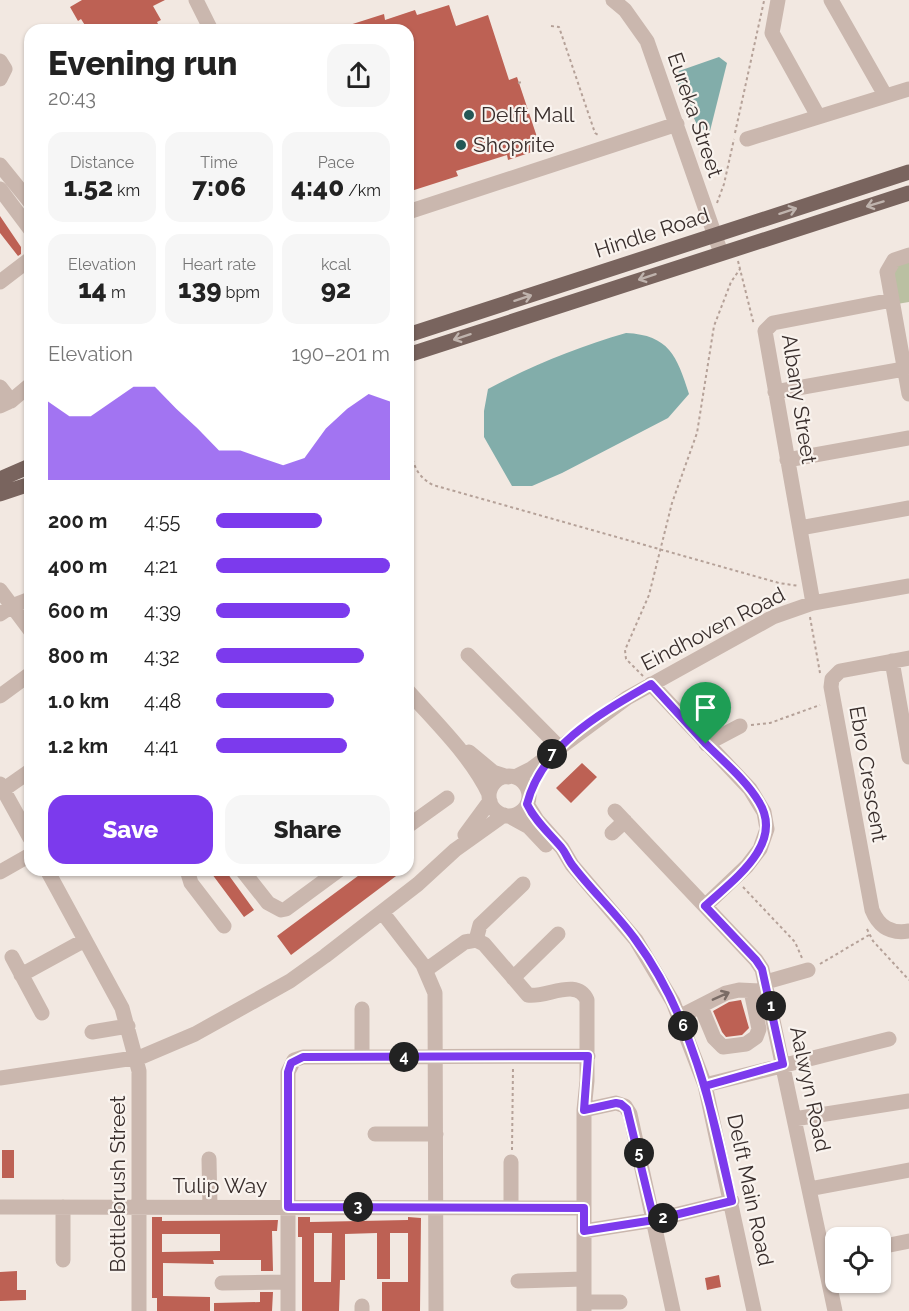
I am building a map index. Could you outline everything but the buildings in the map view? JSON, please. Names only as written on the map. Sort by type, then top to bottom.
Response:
[{"type":"main road","name":"Hindle Road","points":[[414,333],[909,172]]},
{"type":"main road","name":"Hindle Road","points":[[414,353],[909,194]]},
{"type":"main road","points":[[0,479],[24,469]]},
{"type":"main road","points":[[0,494],[24,486]]},
{"type":"street","points":[[196,0],[208,24]]},
{"type":"street","name":"Eureka Street","points":[[613,0],[625,10],[647,41],[721,253]]},
{"type":"street","points":[[778,0],[772,33],[818,116]]},
{"type":"street","points":[[831,0],[885,96]]},
{"type":"street","points":[[0,62],[4,69],[0,79]]},
{"type":"street","points":[[747,139],[909,89]]},
{"type":"street","points":[[414,210],[677,124]]},
{"type":"street","points":[[0,165],[24,195]]},
{"type":"street","points":[[0,189],[24,221]]},
{"type":"street","points":[[909,255],[894,260],[888,268],[909,394]]},
{"type":"street","points":[[0,282],[24,264]]},
{"type":"street","name":"Albany Street","points":[[813,603],[764,335],[770,325],[892,300]]},
{"type":"street","points":[[775,392],[904,369]]},
{"type":"street","points":[[0,387],[5,403],[24,389]]},
{"type":"street","points":[[787,460],[909,438]]},
{"type":"street","points":[[800,528],[909,508]]},
{"type":"street","name":"Eindhoven Road","points":[[511,777],[556,750],[607,711],[651,684],[773,617],[813,603],[909,586]]},
{"type":"street","points":[[0,590],[6,610],[24,625]]},
{"type":"street","points":[[6,610],[24,602]]},
{"type":"street","points":[[468,654],[556,750]]},
{"type":"street","name":"Ebro Crescent","points":[[883,926],[872,910],[831,683],[837,673],[909,658]]},
{"type":"street","points":[[892,661],[909,757]]},
{"type":"street","points":[[0,696],[24,678]]},
{"type":"street","points":[[651,684],[756,796],[766,821],[765,838],[760,849],[735,879],[705,906]]},
{"type":"street","points":[[414,698],[444,731],[484,783],[492,807],[506,816]]},
{"type":"street","points":[[706,744],[740,726]]},
{"type":"street","points":[[0,1078],[149,1055],[195,1034],[290,981],[418,884],[455,850],[506,816],[520,813],[528,799],[524,784],[511,777],[493,772],[444,731]]},
{"type":"street","name":"Eindhoven Road","points":[[528,799],[535,780],[556,750]]},
{"type":"street","points":[[24,775],[1,788],[24,828]]},
{"type":"street","points":[[455,850],[490,797],[495,782],[511,777]]},
{"type":"street","points":[[414,822],[447,798]]},
{"type":"street","name":"Delft Main Road","points":[[528,799],[537,820],[636,940],[656,971],[679,1017],[705,1086],[732,1201],[754,1311]]},
{"type":"street","name":"Delft Main Road","points":[[506,816],[529,827],[556,854],[572,865]]},
{"type":"street","name":"Aalwyn Road","points":[[612,833],[620,816],[756,960],[767,986],[809,1189],[825,1240]]},
{"type":"street","points":[[0,873],[24,859]]},
{"type":"street","name":"Bottlebrush Street","points":[[50,876],[116,996],[128,1026],[139,1071],[139,1311]]},
{"type":"street","points":[[189,876],[191,883],[224,926]]},
{"type":"street","points":[[247,876],[268,903],[281,910],[286,909],[329,876]]},
{"type":"street","points":[[476,940],[480,926],[523,884]]},
{"type":"street","points":[[382,912],[426,970],[435,993],[436,1311]]},
{"type":"street","points":[[883,926],[894,932],[909,931]]},
{"type":"street","points":[[513,978],[558,934]]},
{"type":"street","points":[[21,975],[85,940]]},
{"type":"street","points":[[426,970],[465,942],[476,940],[484,944],[525,993],[532,996],[570,989],[582,992],[588,1004],[588,1056],[584,1110],[584,1307],[620,1302]]},
{"type":"street","points":[[12,957],[42,1013]]},
{"type":"street","points":[[679,1017],[726,993],[751,991],[808,970]]},
{"type":"street","points":[[702,1007],[714,1038],[720,1046],[727,1048],[746,1044],[756,1037],[759,1029],[751,991]]},
{"type":"street","points":[[362,1009],[362,1057]]},
{"type":"street","points":[[92,1032],[128,1026]]},
{"type":"street","points":[[705,1086],[783,1064],[889,1039]]},
{"type":"street","points":[[288,1311],[289,1067],[294,1060],[303,1057],[588,1056]]},
{"type":"street","points":[[794,1119],[909,1101]]},
{"type":"street","points":[[584,1110],[616,1103],[627,1109],[673,1311]]},
{"type":"street","points":[[375,1134],[436,1134]]},
{"type":"street","points":[[209,1159],[210,1207]]},
{"type":"street","points":[[511,1208],[512,1162]]},
{"type":"street","points":[[809,1189],[909,1170]]},
{"type":"street","points":[[584,1231],[654,1220],[732,1201]]},
{"type":"street","name":"Tulip Way","points":[[0,1207],[584,1208]]},
{"type":"street","points":[[63,1207],[63,1260]]},
{"type":"street","points":[[891,1245],[909,1241]]},
{"type":"street","points":[[518,1281],[584,1280]]},
{"type":"street","points":[[222,1283],[288,1282]]},
{"type":"street","name":"Aalwyn Road","points":[[833,1293],[835,1311]]},
{"type":"path","points":[[716,205],[724,184],[764,0]]},
{"type":"path","points":[[551,26],[559,27],[595,133],[604,138]]},
{"type":"path","points":[[518,83],[522,82]]},
{"type":"path","points":[[737,259],[753,323],[758,333]]},
{"type":"path","points":[[651,684],[626,659],[625,650],[649,596],[672,503],[697,433],[714,326],[731,282],[740,269]]},
{"type":"path","points":[[414,463],[417,473],[423,480],[432,484],[779,583],[810,587]]},
{"type":"path","points":[[740,726],[770,723],[833,700]]},
{"type":"path","points":[[735,879],[795,942],[808,970],[883,926]]},
{"type":"path","points":[[512,1162],[513,1057]]},
{"type":"green space","points":[[909,259],[909,302],[897,304],[892,268]]},
{"type":"water","points":[[719,57],[727,63],[710,131],[699,129],[676,80],[679,71]]},
{"type":"water","points":[[626,333],[652,338],[662,343],[675,359],[689,394],[668,418],[562,473],[532,486],[512,486],[484,437],[484,411],[488,389],[556,357]]},
{"type":"place","name":"Delft Mall","points":[[469,115]]},
{"type":"place","name":"Shoprite","points":[[461,145]]},
{"type":"route","points":[[706,744],[651,684],[607,711],[559,747],[535,780],[527,804],[572,865],[636,940],[673,1002],[705,1086],[718,1138],[732,1201],[721,1204],[654,1220],[632,1119],[627,1109],[616,1103],[584,1110],[588,1056],[303,1057],[291,1063],[288,1072],[288,1207],[584,1208],[584,1231],[654,1220],[732,1201],[705,1086],[783,1064],[762,969],[705,906],[747,866],[760,849],[767,830],[764,812],[756,796],[706,744]]}]
